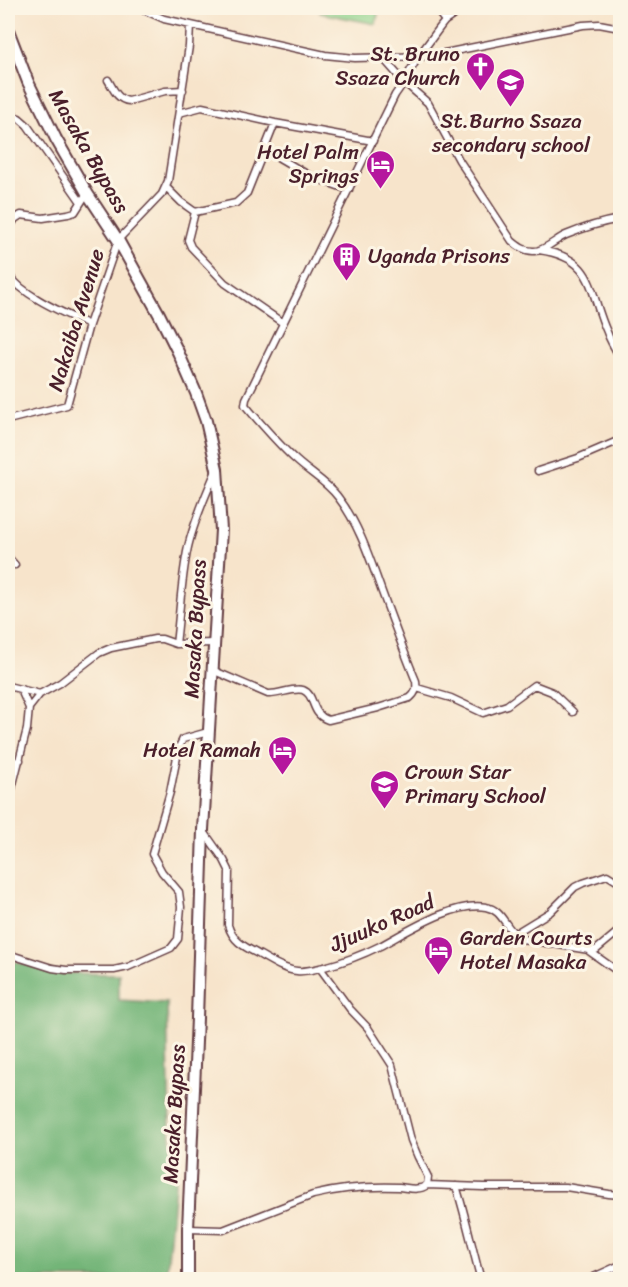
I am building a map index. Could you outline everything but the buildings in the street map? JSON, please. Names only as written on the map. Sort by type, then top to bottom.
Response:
[{"type":"highway","name":"Masaka Bypass","points":[[8,30],[27,82],[84,198],[118,240],[159,314],[196,393],[206,421],[217,469],[220,530],[203,830],[188,1280]]},
{"type":"street","points":[[139,8],[164,19],[325,55],[355,58],[430,56],[583,25],[599,24],[621,28]]},
{"type":"street","points":[[435,8],[445,21]]},
{"type":"street","points":[[212,670],[268,694],[300,689],[305,691],[309,694],[318,714],[328,720],[410,698],[417,688],[376,575],[347,509],[332,489],[291,456],[245,405],[395,95],[418,57],[445,21],[464,8]]},
{"type":"street","name":"Nakaiba Avenue","points":[[8,420],[67,405],[89,325],[118,240],[162,194],[168,181],[183,90],[190,25]]},
{"type":"street","points":[[383,58],[404,82],[428,103],[459,160],[512,241],[526,250],[555,252],[577,264],[585,272],[606,331],[621,357]]},
{"type":"street","points":[[108,80],[120,98],[129,101],[165,91],[183,90]]},
{"type":"street","points":[[179,113],[202,107],[373,141]]},
{"type":"street","points":[[8,114],[19,118],[27,125],[84,198],[75,212],[43,218],[21,215],[9,228]]},
{"type":"street","points":[[166,187],[195,212],[236,203],[247,193],[275,123]]},
{"type":"street","points":[[264,149],[310,176],[349,190]]},
{"type":"street","points":[[195,212],[188,240],[191,247],[225,283],[284,323]]},
{"type":"street","points":[[538,250],[564,236],[621,219]]},
{"type":"street","points":[[8,274],[17,285],[56,309],[89,325]]},
{"type":"street","points":[[538,471],[578,458],[621,440]]},
{"type":"street","points":[[176,645],[188,547],[197,515],[217,469]]},
{"type":"street","points":[[8,556],[15,565]]},
{"type":"street","points":[[162,639],[177,632]]},
{"type":"street","points":[[29,708],[40,694],[60,683],[99,653],[111,648],[155,639],[162,639],[176,645],[214,643]]},
{"type":"street","points":[[417,688],[451,698],[483,713],[507,705],[534,685],[552,692],[573,712]]},
{"type":"street","points":[[8,686],[40,694]]},
{"type":"street","points":[[8,804],[27,729],[29,708],[21,690]]},
{"type":"street","points":[[8,954],[59,969],[114,970],[146,960],[175,944],[178,939],[181,906],[179,892],[162,872],[152,854],[170,792],[179,747],[183,739],[208,732]]},
{"type":"street","points":[[8,765],[20,760]]},
{"type":"street","name":"Jjuuko Road","points":[[203,830],[229,870],[228,925],[230,933],[242,945],[287,969],[305,971],[343,962],[451,910],[474,906],[488,907],[498,912],[514,934]]},
{"type":"street","points":[[621,883],[607,875],[583,883],[566,895],[550,912],[514,934],[522,939],[596,950],[621,930]]},
{"type":"street","points":[[589,950],[621,974]]},
{"type":"street","points":[[320,968],[350,1009],[368,1028],[392,1065],[411,1140],[428,1177],[427,1185]]},
{"type":"street","points":[[188,1229],[223,1230],[314,1195],[341,1189],[389,1187],[420,1189],[427,1185],[566,1186],[621,1195]]},
{"type":"street","points":[[456,1186],[481,1280]]},
{"type":"street","points":[[587,1280],[621,1265]]},
{"type":"green space","points":[[321,8],[379,8],[376,24],[320,13]]},
{"type":"green space","points":[[8,960],[59,973],[119,974],[119,1000],[167,1003],[170,1129],[176,1175],[166,1279],[8,1279]]},
{"type":"place","name":"St. Bruno Ssaza Church","points":[[481,92]]},
{"type":"place","name":"St.Burno Ssaza secondary school","points":[[511,108]]},
{"type":"place","name":"Hotel Palm Springs","points":[[380,190]]},
{"type":"place","name":"Uganda Prisons","points":[[347,282]]},
{"type":"place","name":"Hotel Ramah","points":[[282,776]]},
{"type":"place","name":"Crown Star Primary School","points":[[384,810]]},
{"type":"place","name":"Garden Courts Hotel Masaka","points":[[439,976]]}]
